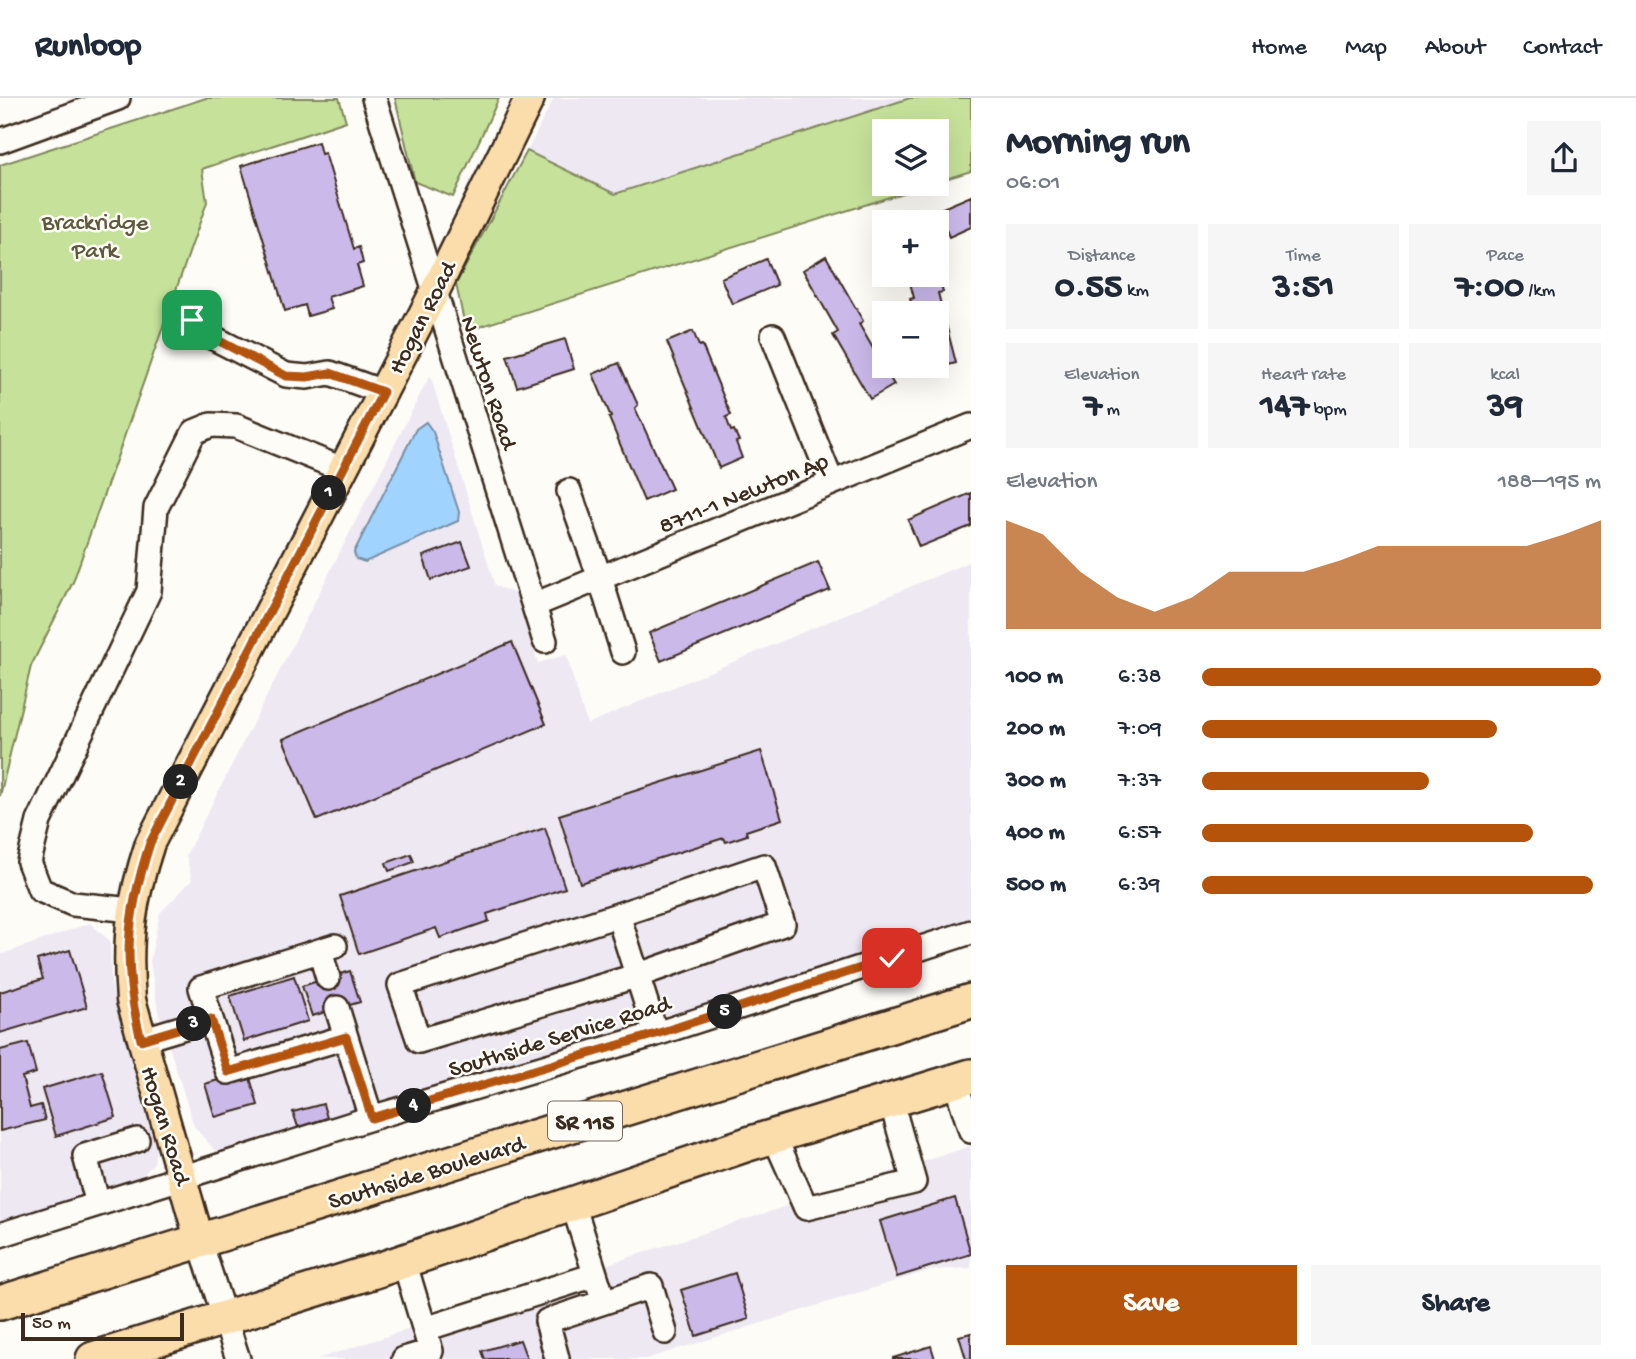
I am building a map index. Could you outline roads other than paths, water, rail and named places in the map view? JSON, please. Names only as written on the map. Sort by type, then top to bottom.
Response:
[{"type":"highway","name":"Southside Boulevard","points":[[0,1303],[971,1001]]},
{"type":"highway","points":[[101,1358],[404,1261],[774,1136],[963,1079]]},
{"type":"main road","name":"Hogan Road","points":[[200,1242],[131,1000],[128,966],[136,885],[150,843],[434,293],[530,98]]},
{"type":"street","points":[[0,141],[118,98]]},
{"type":"street","name":"Newton Road","points":[[374,98],[545,641]]},
{"type":"street","points":[[192,320],[206,334],[286,376],[307,377],[330,373],[383,392]]},
{"type":"street","points":[[773,336],[832,484]]},
{"type":"street","points":[[132,910],[73,904],[40,890],[29,862],[39,821],[149,592],[156,508],[194,432],[211,425],[236,426],[342,469]]},
{"type":"street","name":"8711-1 Newton Ap","points":[[534,605],[971,426]]},
{"type":"street","points":[[569,491],[623,652]]},
{"type":"street","points":[[764,866],[783,924],[639,975],[419,1041],[400,985],[618,915],[764,866]]},
{"type":"street","points":[[618,915],[656,1034]]},
{"type":"street","name":"Southside Service Road","points":[[0,1235],[372,1118],[656,1034],[971,932]]},
{"type":"street","points":[[328,978],[327,949],[201,988],[228,1072],[346,1037]]},
{"type":"street","points":[[338,1008],[372,1118]]},
{"type":"street","points":[[141,1040],[211,1019]]},
{"type":"street","points":[[963,1079],[971,1131]]},
{"type":"street","points":[[774,1136],[806,1208],[914,1182],[891,1101]]},
{"type":"street","points":[[98,1204],[85,1156],[137,1140]]},
{"type":"street","points":[[573,1204],[604,1301]]},
{"type":"street","name":"Hogan Road","points":[[200,1242],[238,1359]]},
{"type":"street","points":[[404,1261],[431,1351],[404,1359]]},
{"type":"street","points":[[425,1329],[595,1275]]},
{"type":"street","points":[[558,1359],[547,1321],[651,1286],[665,1332]]},
{"type":"water","points":[[426,422],[433,432],[459,512],[458,521],[365,562],[356,559],[354,552],[416,429]]},
{"type":"park label","name":"Brackridge Park","points":[[95,235]]}]
